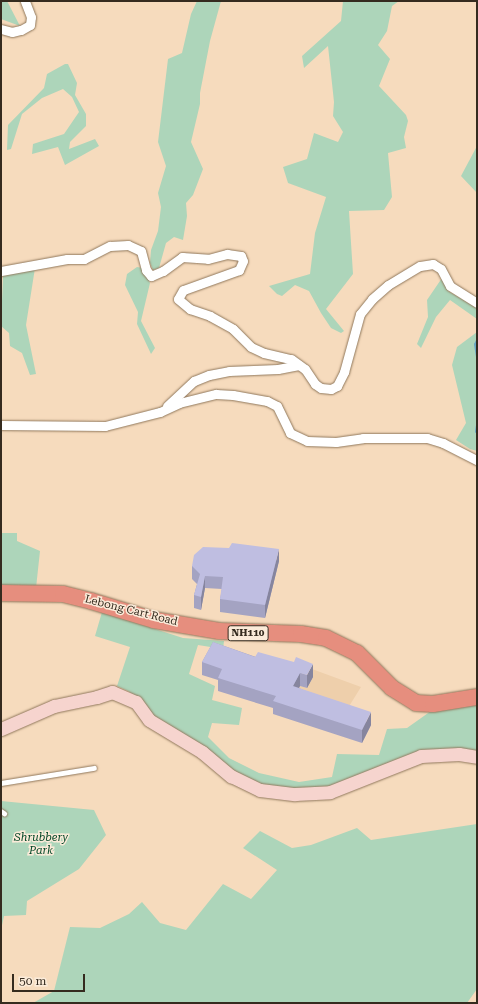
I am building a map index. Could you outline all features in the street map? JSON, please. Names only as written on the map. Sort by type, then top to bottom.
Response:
[{"type":"highway","name":"Lebong Cart Road","points":[[1,593],[63,594],[154,620],[219,631],[301,634],[326,638],[357,653],[392,688],[416,703],[433,704],[477,697]]},
{"type":"main road","points":[[1,730],[54,706],[97,697],[112,692],[136,702],[149,720],[202,752],[231,776],[260,790],[295,794],[330,792],[421,756],[459,754],[477,757]]},
{"type":"street","points":[[1,29],[12,32],[21,30],[30,24],[31,17],[25,1]]},
{"type":"street","points":[[1,271],[66,259],[84,259],[110,246],[128,245],[141,251],[146,270],[151,276],[163,271],[182,257],[208,259],[227,254],[241,256],[243,261],[239,270],[183,290],[178,299],[190,309],[210,316],[233,329],[251,346],[264,353],[291,359],[305,369],[315,384],[321,388],[331,389],[337,386],[350,357],[360,314],[372,299],[388,285],[420,266],[433,264],[445,275],[450,286],[477,303]]},
{"type":"street","points":[[160,412],[194,381],[209,374],[229,371],[278,369],[300,365]]},
{"type":"street","points":[[1,425],[104,426],[160,412],[180,403],[216,394],[233,395],[267,401],[278,406],[290,433],[307,441],[336,442],[363,438],[428,438],[443,443],[477,460]]},
{"type":"lane","points":[[1,783],[94,768]]},
{"type":"shaded area","points":[[301,665],[361,687],[343,716],[293,699],[300,686],[307,688]]},
{"type":"green space","points":[[1,1],[7,1],[20,26],[1,19]]},
{"type":"green space","points":[[197,1],[221,1],[210,41],[200,93],[200,104],[191,142],[203,169],[193,195],[186,203],[187,216],[183,240],[174,237],[166,243],[159,268],[153,270],[150,263],[151,250],[158,231],[161,207],[158,193],[166,166],[158,142],[168,59],[182,53],[191,14]]},
{"type":"green space","points":[[343,1],[399,1],[392,6],[387,31],[378,45],[390,59],[379,86],[406,115],[408,121],[404,137],[406,148],[388,153],[392,197],[384,210],[349,211],[353,274],[326,309],[344,331],[341,333],[331,328],[309,291],[295,285],[282,296],[277,294],[269,286],[310,274],[315,233],[326,197],[288,183],[283,167],[307,159],[314,133],[338,142],[343,132],[333,116],[334,102],[328,46],[304,68],[302,56],[341,21]]},
{"type":"green space","points":[[65,64],[68,64],[77,83],[75,95],[86,114],[86,126],[70,142],[69,149],[95,139],[99,146],[65,165],[58,147],[32,154],[33,144],[64,134],[79,112],[72,97],[63,89],[42,98],[22,114],[11,149],[7,150],[8,125],[44,88],[47,74]]},
{"type":"green space","points":[[477,146],[477,193],[461,176]]},
{"type":"green space","points":[[137,267],[143,268],[150,283],[141,321],[155,348],[151,354],[137,324],[138,312],[125,285],[127,274]]},
{"type":"green space","points":[[35,268],[26,325],[36,374],[30,375],[22,353],[10,346],[9,333],[1,326],[3,276]]},
{"type":"green space","points":[[442,278],[448,291],[477,308],[477,319],[450,300],[436,317],[421,348],[417,344],[428,317],[427,300]]},
{"type":"green space","points":[[477,332],[477,451],[470,449],[456,440],[466,423],[452,365],[457,347]]},
{"type":"green space","points":[[1,533],[17,533],[17,541],[40,551],[36,588],[1,588]]},
{"type":"green space","points":[[102,612],[183,638],[224,641],[223,649],[198,645],[189,674],[215,686],[212,700],[242,708],[239,725],[212,723],[208,737],[229,758],[259,773],[299,782],[332,777],[337,754],[379,755],[387,729],[407,728],[431,711],[477,704],[477,753],[454,751],[330,789],[292,790],[260,785],[232,773],[151,716],[141,700],[128,691],[117,686],[130,647],[95,636]]},
{"type":"green space","name":"Shrubbery Park","points":[[1,801],[94,810],[106,835],[79,869],[27,901],[26,915],[4,916],[1,930]]},
{"type":"green space","points":[[477,824],[477,989],[467,1003],[33,1003],[54,991],[70,927],[100,928],[129,914],[142,902],[160,923],[186,930],[223,884],[251,899],[277,870],[243,848],[260,831],[292,848],[311,845],[357,828],[371,840]]},
{"type":"building","points":[[232,543],[279,549],[265,605],[220,599],[223,577],[205,576],[201,597],[194,595],[200,574],[192,566],[194,555],[203,547],[229,548]]},
{"type":"building","points":[[213,642],[255,657],[258,652],[294,662],[296,657],[313,664],[307,675],[300,673],[293,686],[371,712],[362,730],[273,701],[276,696],[218,678],[222,669],[202,662]]},
{"type":"waterway","points":[[477,340],[475,344],[477,356]]},
{"type":"waterway","points":[[476,431],[477,425]]}]
